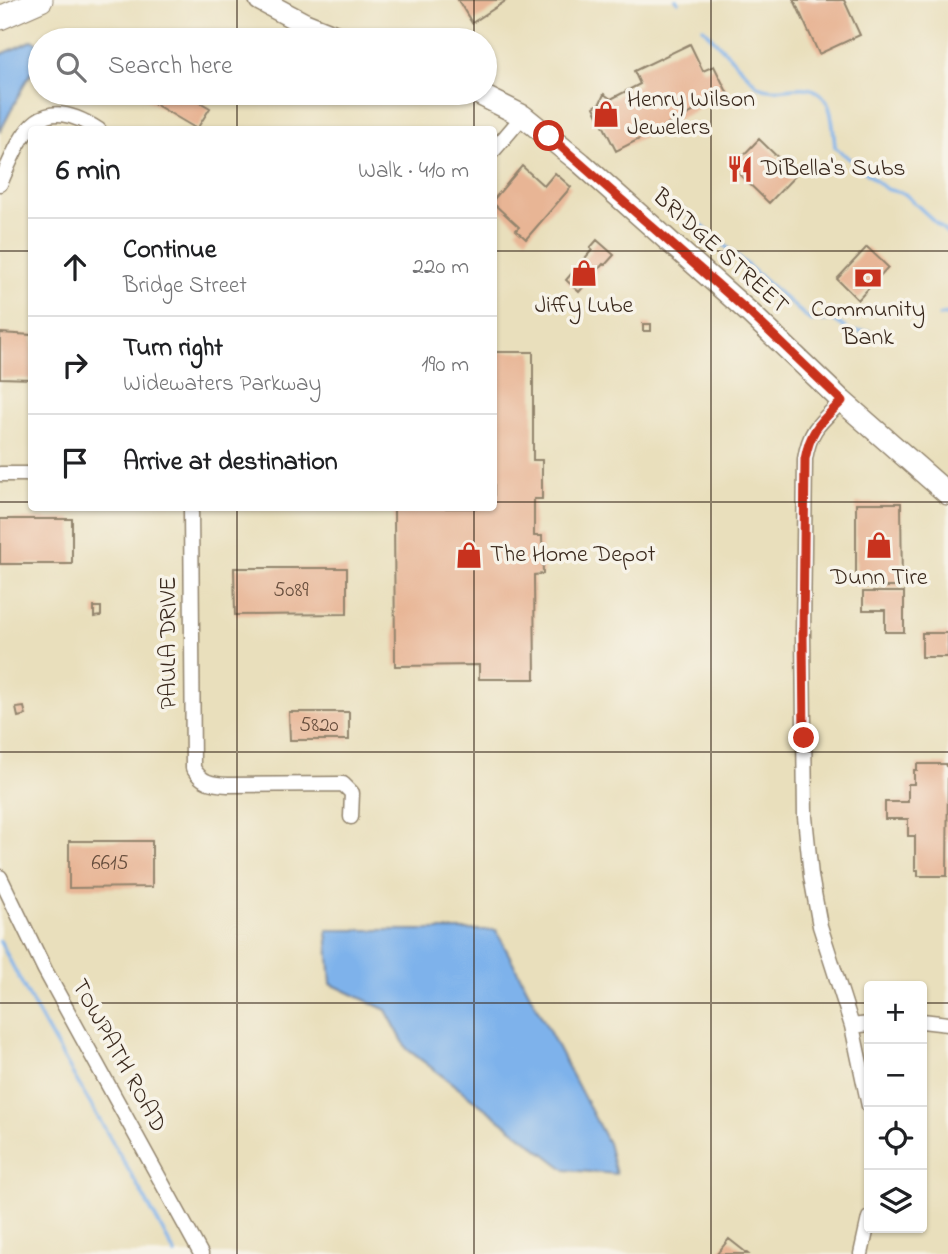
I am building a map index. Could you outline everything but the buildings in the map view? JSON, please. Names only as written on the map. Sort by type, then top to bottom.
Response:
[{"type":"main road","points":[[0,18],[41,0]]},
{"type":"main road","points":[[260,0],[315,28]]},
{"type":"main road","name":"BRIDGE STREET","points":[[497,103],[523,116],[590,172],[948,494]]},
{"type":"street","points":[[32,126],[53,113],[82,119],[93,126]]},
{"type":"street","points":[[497,146],[523,116]]},
{"type":"street","points":[[0,184],[28,129]]},
{"type":"street","points":[[842,401],[816,426],[807,446],[805,459],[805,817],[820,926],[852,1026],[864,1082]]},
{"type":"street","points":[[0,474],[28,474]]},
{"type":"street","name":"PAULA DRIVE","points":[[191,511],[193,768],[198,777],[211,784],[228,786],[343,783],[352,793],[351,817]]},
{"type":"street","name":"TOWPATH ROAD","points":[[0,877],[45,970],[201,1254]]},
{"type":"street","points":[[927,1022],[948,1024]]},
{"type":"street","points":[[852,1026],[864,1025]]},
{"type":"street","points":[[861,1254],[866,1233]]},
{"type":"water","points":[[28,42],[28,78],[0,132],[0,55]]},
{"type":"water","points":[[327,930],[496,930],[608,1143],[616,1174],[566,1170],[407,1049],[386,1010],[331,984]]},
{"type":"waterway","points":[[703,28],[758,86],[772,90],[808,88],[818,92],[829,106],[835,147],[886,189],[905,194],[948,234]]},
{"type":"waterway","points":[[683,209],[811,321],[834,320],[851,332],[869,331]]},
{"type":"waterway","points":[[939,316],[948,314]]},
{"type":"waterway","points":[[0,941],[175,1254]]},
{"type":"place","name":"Henry Wilson Jewelers","points":[[606,114]]},
{"type":"place","name":"DiBella's Subs","points":[[740,169]]},
{"type":"place","name":"Jiffy Lube","points":[[584,273]]},
{"type":"place","name":"Community Bank","points":[[868,278]]},
{"type":"place","name":"Dunn Tire","points":[[879,545]]},
{"type":"place","name":"The Home Depot","points":[[469,555]]},
{"type":"route","points":[[549,136],[751,314],[842,401],[816,426],[807,446],[805,459],[804,738]]}]
